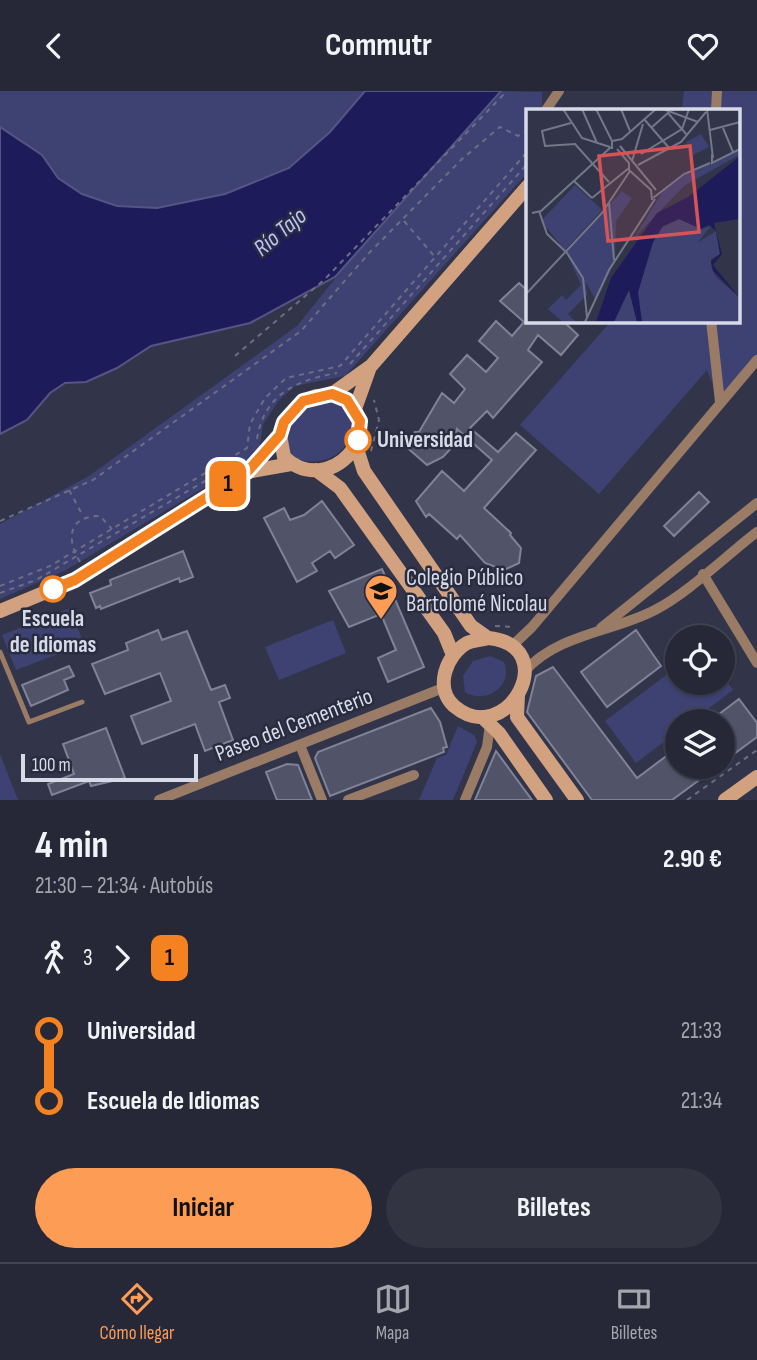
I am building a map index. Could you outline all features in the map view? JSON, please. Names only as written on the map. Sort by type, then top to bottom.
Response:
[{"type":"street","points":[[547,109],[559,91]]},
{"type":"street","points":[[716,109],[717,91]]},
{"type":"street","points":[[356,446],[341,463],[316,470],[303,469],[291,464],[280,448],[280,435],[284,422],[303,401],[332,394],[371,366],[526,188]]},
{"type":"street","points":[[711,322],[720,402]]},
{"type":"street","points":[[513,645],[532,627],[757,360]]},
{"type":"street","points":[[355,409],[371,366]]},
{"type":"street","points":[[332,394],[347,400],[360,421],[356,446],[364,471],[471,626],[513,645],[523,656],[526,671]]},
{"type":"street","points":[[0,611],[75,580],[247,472],[280,435]]},
{"type":"street","points":[[247,472],[291,464]]},
{"type":"street","points":[[316,470],[340,488],[444,633],[453,655]]},
{"type":"street","points":[[596,633],[757,503]]},
{"type":"street","points":[[577,800],[517,717],[518,695],[526,671],[548,650],[636,620],[659,608],[757,532]]},
{"type":"street","points":[[703,574],[757,663]]},
{"type":"street","points":[[489,632],[453,655],[445,670],[443,688],[452,704],[465,713],[486,720],[546,800]]},
{"type":"street","name":"Paseo del Cementerio","points":[[167,799],[443,688]]},
{"type":"street","points":[[486,720],[509,707],[518,695]]},
{"type":"street","points":[[464,800],[487,747],[486,720]]},
{"type":"street","points":[[300,745],[322,800]]},
{"type":"street","points":[[348,800],[414,775]]},
{"type":"street","points":[[727,799],[757,777]]},
{"type":"lane","points":[[0,652],[29,722],[82,702]]},
{"type":"path","points":[[235,356],[324,280],[507,91]]},
{"type":"path","points":[[0,521],[93,480],[301,331],[370,251],[403,221],[462,159],[500,127],[518,136],[526,131]]},
{"type":"path","points":[[0,586],[25,578],[113,530],[247,448],[250,424],[265,398],[286,378],[340,366],[526,153]]},
{"type":"path","points":[[257,442],[260,423],[284,391],[294,383],[342,372],[526,165]]},
{"type":"path","points":[[403,221],[435,257]]},
{"type":"path","points":[[359,355],[371,366]]},
{"type":"path","points":[[368,456],[377,438],[379,420],[373,398]]},
{"type":"path","points":[[0,593],[36,580],[219,473]]},
{"type":"path","points":[[69,490],[83,517]]},
{"type":"path","points":[[83,517],[100,516],[113,530]]},
{"type":"path","points":[[75,551],[72,534],[83,517]]},
{"type":"path","points":[[489,632],[527,624],[532,627]]},
{"type":"path","points":[[687,800],[757,750]]},
{"type":"shaded area","points":[[0,91],[365,91],[330,132],[289,168],[225,194],[157,208],[117,206],[82,194],[58,178],[42,155],[0,127]]},
{"type":"shaded area","points":[[501,91],[542,92],[542,109],[526,109],[526,174],[345,376],[295,386],[279,400],[263,424],[259,452],[254,458],[66,570],[0,599],[0,524],[89,476],[297,326],[380,223]]},
{"type":"shaded area","points":[[684,91],[757,91],[757,360],[720,402],[707,370],[599,494],[520,425],[610,322],[740,322],[740,109],[682,109]]},
{"type":"shaded area","points":[[334,399],[349,408],[351,423],[345,446],[327,459],[302,460],[288,456],[288,431],[295,415],[310,406]]},
{"type":"shaded area","points":[[70,608],[84,644],[16,670],[2,635]]},
{"type":"shaded area","points":[[333,620],[346,653],[279,680],[265,647]]},
{"type":"shaded area","points":[[490,656],[504,662],[505,679],[501,685],[489,695],[465,692],[463,676],[473,661]]},
{"type":"shaded area","points":[[665,676],[665,695],[726,695],[708,709],[665,709],[665,741],[636,763],[605,721]]},
{"type":"shaded area","points":[[458,726],[474,735],[477,742],[453,800],[419,800],[437,758],[446,755]]},
{"type":"shaded area","points":[[0,754],[18,800],[0,800]]},
{"type":"water","name":"Río Tajo","points":[[365,91],[501,91],[335,277],[250,323],[151,346],[117,368],[86,382],[65,383],[50,393],[27,420],[0,434],[0,127],[42,155],[58,178],[82,194],[117,206],[157,208],[225,194],[289,168],[330,132]]},
{"type":"building","points":[[519,283],[526,289],[526,322],[564,322],[578,335],[561,355],[538,335],[528,350],[542,362],[493,418],[487,411],[470,428],[498,452],[516,433],[536,450],[484,508],[511,533],[521,548],[519,563],[504,570],[485,563],[460,535],[457,539],[429,514],[426,517],[416,501],[442,471],[464,491],[492,460],[457,429],[455,444],[443,457],[427,465],[404,445],[415,432],[419,432],[442,393],[454,403],[465,389],[450,374],[467,355],[486,372],[498,358],[479,341],[496,321],[512,336],[524,322],[500,301]]},
{"type":"building","points":[[699,492],[709,502],[674,536],[664,526]]},
{"type":"building","points":[[322,501],[354,545],[335,558],[330,551],[312,563],[317,571],[297,582],[264,518],[284,508],[290,520],[304,515]]},
{"type":"building","points":[[183,551],[193,577],[180,582],[179,578],[101,609],[100,606],[96,608],[90,593],[111,585],[110,580]]},
{"type":"building","points":[[382,569],[424,667],[388,682],[378,658],[396,650],[381,614],[349,627],[329,591]]},
{"type":"building","points":[[158,630],[162,640],[187,631],[211,690],[225,685],[230,698],[219,702],[233,740],[205,751],[195,724],[142,744],[131,716],[171,701],[160,673],[105,694],[92,664],[128,650],[126,643]]},
{"type":"building","points":[[636,630],[661,666],[607,707],[581,672]]},
{"type":"building","points":[[69,666],[74,676],[64,680],[68,690],[31,706],[22,685]]},
{"type":"building","points":[[553,667],[637,778],[665,757],[665,779],[701,779],[672,800],[592,800],[527,712],[536,676]]},
{"type":"building","points":[[739,699],[757,723],[757,737],[735,753],[735,709],[726,709]]},
{"type":"building","points":[[431,708],[440,722],[447,747],[443,748],[444,752],[330,796],[315,758],[318,752]]},
{"type":"building","points":[[106,728],[125,778],[91,786],[89,781],[52,795],[48,784],[74,774],[63,744]]},
{"type":"building","points":[[496,751],[532,800],[475,800]]},
{"type":"building","points":[[287,764],[298,765],[312,800],[277,800],[266,772]]},
{"type":"bus line","name":"1","points":[[53,589],[75,580],[247,472],[280,435],[284,422],[303,401],[332,394],[347,400],[360,421],[358,440]]},
{"type":"place","name":"Universidad","points":[[358,440]]},
{"type":"place","name":"Escuela de Idiomas","points":[[53,589]]},
{"type":"place","name":"Colegio Público Bartolomé Nicolau","points":[[381,621]]}]
